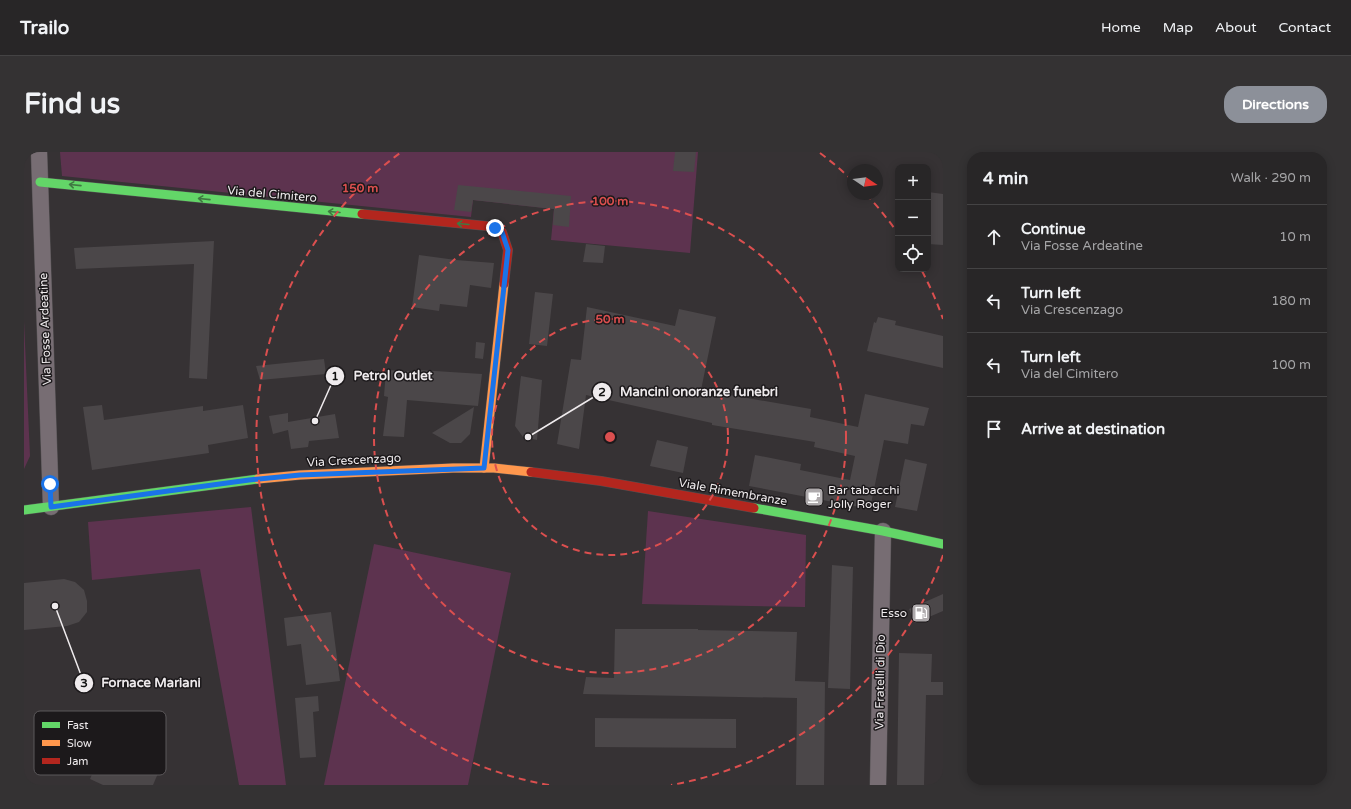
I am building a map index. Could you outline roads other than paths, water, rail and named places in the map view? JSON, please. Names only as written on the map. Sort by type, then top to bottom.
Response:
[{"type":"street","name":"Via Fosse Ardeatine","points":[[39,152],[51,507]]},
{"type":"street","name":"Via del Cimitero","points":[[40,182],[220,201],[487,226],[502,232],[508,250],[484,468]]},
{"type":"street","name":"Via Crescenzago","points":[[24,510],[249,480],[300,475],[484,468],[520,470],[566,476]]},
{"type":"street","name":"Viale Rimembranze","points":[[566,476],[883,531],[943,544]]},
{"type":"street","name":"Via Fratelli di Dio","points":[[878,785],[883,531]]},
{"type":"place","name":"Petrol Outlet","points":[[315,421]]},
{"type":"place","name":"Mancini onoranze funebri","points":[[528,437]]},
{"type":"place","name":"Bar tabacchi Jolly Roger","points":[[814,497]]},
{"type":"place","name":"Fornace Mariani","points":[[55,606]]},
{"type":"place","name":"Esso","points":[[921,613]]}]
